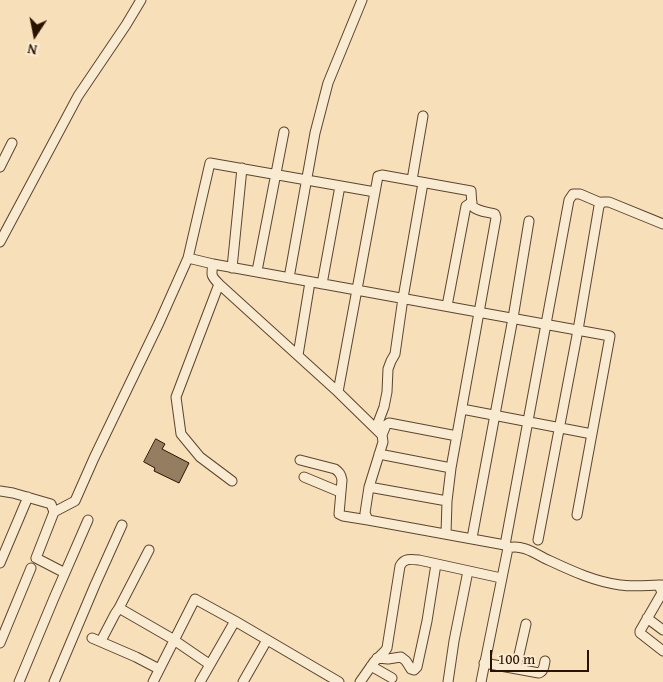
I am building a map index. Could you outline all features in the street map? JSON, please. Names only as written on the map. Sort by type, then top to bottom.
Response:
[{"type":"street","points":[[0,242],[78,96],[126,25],[140,0]]},
{"type":"street","points":[[289,278],[315,133],[328,83],[362,0]]},
{"type":"street","points":[[412,180],[423,116]]},
{"type":"street","points":[[257,271],[284,132]]},
{"type":"street","points":[[0,166],[12,143]]},
{"type":"street","points":[[54,512],[76,501],[94,458],[159,323],[188,258],[210,163],[375,192]]},
{"type":"street","points":[[232,268],[242,168]]},
{"type":"street","points":[[338,392],[378,176],[471,191],[472,206],[477,210],[495,214],[496,216],[451,468],[446,534]]},
{"type":"street","points":[[379,431],[387,392],[388,369],[395,354],[423,182]]},
{"type":"street","points":[[322,284],[340,186]]},
{"type":"street","points":[[481,682],[502,578],[527,422],[569,200],[573,194],[580,194],[601,203],[609,202],[663,224]]},
{"type":"street","points":[[447,306],[466,206],[472,202]]},
{"type":"street","points":[[538,540],[601,203]]},
{"type":"street","points":[[472,538],[529,222]]},
{"type":"street","points":[[188,258],[232,268],[608,335],[611,338],[577,515]]},
{"type":"street","points":[[213,264],[212,277],[379,431],[384,442],[369,487],[365,513],[368,520]]},
{"type":"street","points":[[298,355],[310,282]]},
{"type":"street","points":[[219,284],[176,397],[181,434],[200,457],[232,481]]},
{"type":"street","points":[[462,408],[592,434]]},
{"type":"street","points":[[379,431],[389,423],[457,436]]},
{"type":"street","points":[[379,454],[451,468]]},
{"type":"street","points":[[300,460],[334,469],[341,475],[338,512],[340,516],[472,538],[506,546],[516,546],[584,576],[603,582],[622,585],[661,585],[660,604],[647,618],[640,633],[663,651]]},
{"type":"street","points":[[304,476],[340,492]]},
{"type":"street","points":[[369,487],[447,501]]},
{"type":"street","points":[[0,491],[52,504],[54,512],[36,558],[65,572]]},
{"type":"street","points":[[0,563],[28,497]]},
{"type":"street","points":[[19,682],[88,520]]},
{"type":"street","points":[[54,682],[122,525]]},
{"type":"street","points":[[103,637],[150,550]]},
{"type":"street","points":[[360,682],[377,658],[387,648],[402,563],[409,559],[502,578]]},
{"type":"street","points":[[377,658],[388,660],[400,657],[413,670],[417,667],[436,564]]},
{"type":"street","points":[[0,644],[31,568]]},
{"type":"street","points":[[448,682],[468,571]]},
{"type":"street","points":[[153,682],[195,599],[267,640],[323,678],[339,682]]},
{"type":"street","points":[[119,608],[174,640],[209,664]]},
{"type":"street","points":[[647,618],[663,630]]},
{"type":"street","points":[[200,682],[235,621]]},
{"type":"street","points":[[516,668],[526,624]]},
{"type":"street","points":[[92,638],[159,669]]},
{"type":"street","points":[[243,682],[267,640]]},
{"type":"street","points":[[484,663],[539,673],[542,672],[545,661]]},
{"type":"street","points":[[371,666],[392,678]]},
{"type":"building","points":[[156,439],[165,444],[162,449],[189,463],[179,483],[154,471],[155,468],[144,462]]}]
